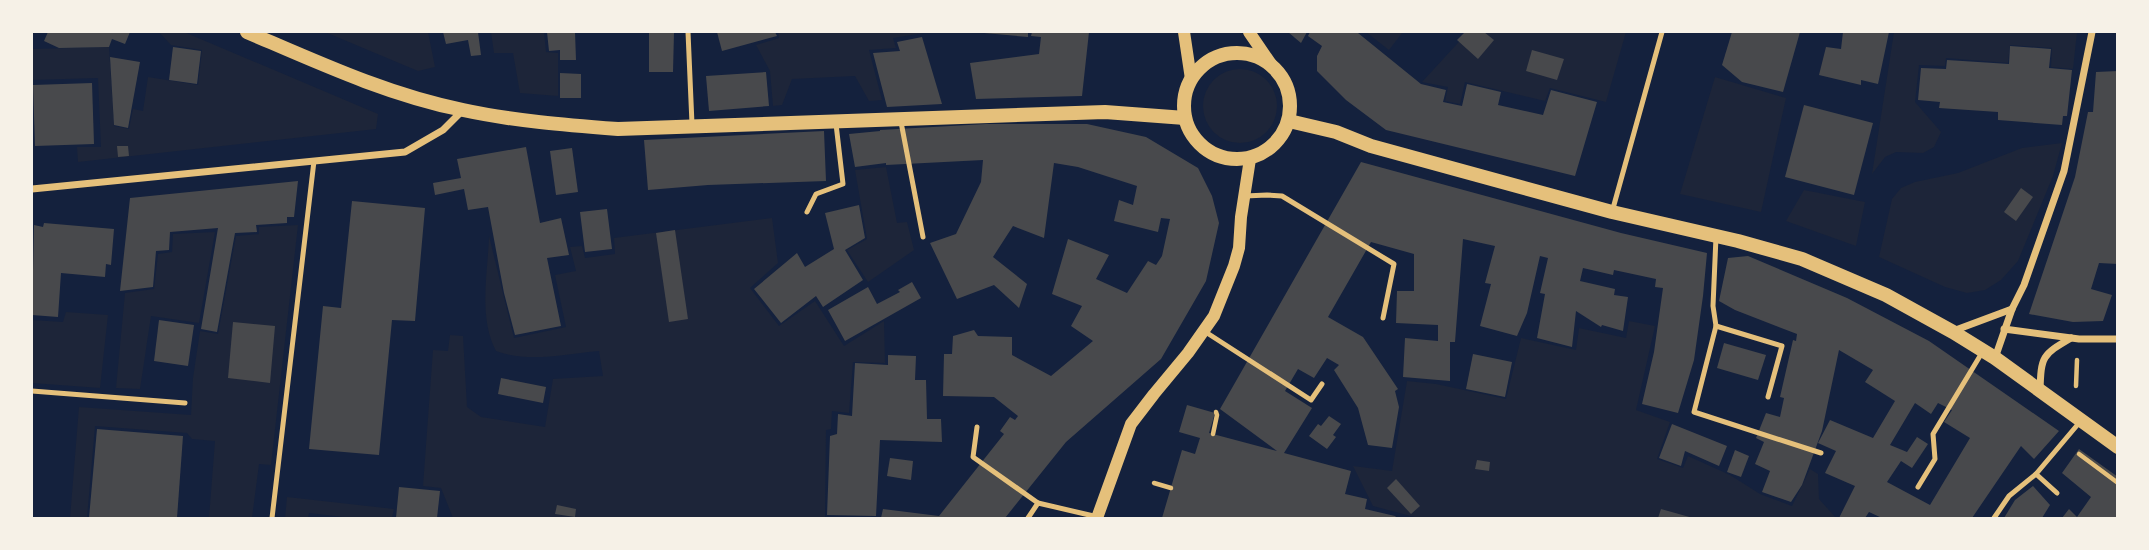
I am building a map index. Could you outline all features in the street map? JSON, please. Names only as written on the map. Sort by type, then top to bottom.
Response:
[{"type":"main road","points":[[247,32],[328,67],[396,92],[463,110],[546,123],[618,129],[1105,112],[1185,118]]},
{"type":"main road","points":[[1228,53],[1244,53],[1273,67],[1283,78],[1291,106],[1289,121],[1275,145],[1250,159],[1234,160],[1220,157],[1204,148],[1192,135],[1185,118],[1184,105],[1191,79],[1201,67],[1213,58],[1228,53]]},
{"type":"main road","points":[[1289,121],[1336,132],[1371,146],[1612,212],[1802,259],[1886,295],[1953,332],[2118,447]]},
{"type":"street","points":[[1184,32],[1191,79]]},
{"type":"street","points":[[1249,32],[1273,67]]},
{"type":"street","points":[[1989,355],[2025,285],[2064,171],[2092,32]]},
{"type":"street","points":[[32,189],[405,152],[443,130],[463,110]]},
{"type":"street","points":[[1098,518],[1131,424],[1214,316],[1239,248],[1250,159]]},
{"type":"street","points":[[1953,332],[2011,309]]},
{"type":"street","points":[[2004,329],[2075,338],[2118,339]]},
{"type":"street","points":[[2040,391],[2040,366],[2048,352],[2075,338]]},
{"type":"lane","points":[[688,32],[692,127]]},
{"type":"lane","points":[[1612,212],[1662,32]]},
{"type":"lane","points":[[900,119],[923,237]]},
{"type":"lane","points":[[807,212],[816,194],[843,184],[836,121]]},
{"type":"lane","points":[[272,519],[314,161]]},
{"type":"lane","points":[[1245,197],[1282,196],[1394,264],[1383,318]]},
{"type":"lane","points":[[1716,237],[1713,306],[1716,326],[1694,412],[1821,453]]},
{"type":"lane","points":[[1716,326],[1782,346],[1768,397]]},
{"type":"lane","points":[[1204,331],[1311,400],[1322,384]]},
{"type":"lane","points":[[1919,487],[1935,458],[1933,434],[1989,355]]},
{"type":"lane","points":[[32,391],[185,403]]},
{"type":"lane","points":[[1994,519],[2009,496],[2036,474],[2081,420]]},
{"type":"lane","points":[[977,427],[973,457],[1038,503],[1098,518]]},
{"type":"lane","points":[[2036,474],[2057,493]]},
{"type":"lane","points":[[1028,519],[1038,503]]},
{"type":"path","points":[[2075,338],[2074,385],[2085,392]]},
{"type":"path","points":[[1213,434],[1216,412]]},
{"type":"path","points":[[1154,483],[1171,488]]},
{"type":"shaded area","points":[[159,32],[184,32],[378,114],[376,129],[78,162],[77,147],[101,147],[98,78],[32,80],[32,49],[109,47],[114,126],[129,129],[133,109],[143,111],[148,77],[198,85],[202,50],[171,45]]},
{"type":"shaded area","points":[[325,32],[428,32],[435,67],[418,71]]},
{"type":"shaded area","points":[[491,32],[544,32],[546,52],[558,53],[558,96],[520,93],[513,53],[494,53]]},
{"type":"shaded area","points":[[778,32],[930,32],[893,38],[896,48],[869,50],[882,100],[869,101],[855,76],[792,79],[782,105],[773,106],[770,71],[756,45],[779,38]]},
{"type":"shaded area","points":[[1366,32],[1401,32],[1402,33],[1389,50]]},
{"type":"shaded area","points":[[1468,32],[1626,32],[1606,102],[1550,88],[1545,101],[1465,82],[1460,104],[1445,101],[1448,87],[1422,82]]},
{"type":"shaded area","points":[[1894,32],[2077,32],[2073,69],[2051,67],[2052,48],[2010,45],[2008,63],[1946,58],[1945,66],[1919,65],[1915,102],[1941,132],[1934,147],[1923,153],[1896,152],[1885,157],[1872,174]]},
{"type":"shaded area","points":[[1233,69],[1247,69],[1261,75],[1271,85],[1277,106],[1275,120],[1261,137],[1247,143],[1233,143],[1219,137],[1209,127],[1203,113],[1203,99],[1209,85],[1219,75]]},
{"type":"shaded area","points":[[1715,77],[1786,98],[1761,212],[1680,194]]},
{"type":"shaded area","points":[[2062,143],[2053,176],[2018,261],[2001,280],[1985,290],[1967,293],[1945,287],[1879,257],[1892,199],[1901,188],[1915,182],[1958,173],[2022,148]]},
{"type":"shaded area","points":[[886,167],[897,223],[907,222],[914,250],[868,282],[847,250],[867,239],[855,170]]},
{"type":"shaded area","points":[[1804,190],[1865,202],[1856,246],[1786,221]]},
{"type":"shaded area","points":[[772,218],[778,263],[750,288],[779,326],[815,301],[844,346],[884,321],[885,363],[853,362],[849,413],[832,411],[831,429],[826,430],[825,518],[453,518],[441,488],[423,486],[433,350],[448,351],[450,335],[463,336],[467,407],[481,417],[545,427],[553,379],[603,376],[599,351],[534,357],[496,351],[490,338],[486,309],[489,236],[514,338],[566,327],[555,275],[576,271],[570,247],[582,246],[585,258],[615,254],[614,238]]},
{"type":"shaded area","points":[[298,225],[271,465],[259,464],[252,518],[209,518],[215,441],[192,439],[187,433],[95,426],[87,518],[70,518],[79,407],[191,415],[200,331],[218,334],[236,236],[259,234],[259,227]]},
{"type":"shaded area","points":[[215,232],[199,323],[151,316],[140,389],[116,388],[125,293],[154,289],[158,254],[172,252],[173,234]]},
{"type":"shaded area","points":[[66,312],[108,315],[100,388],[32,383],[32,320],[63,322]]},
{"type":"shaded area","points":[[1629,321],[1655,326],[1636,410],[1670,422],[1657,459],[1683,468],[1688,456],[1730,475],[1760,494],[1792,506],[1810,469],[1818,474],[1819,499],[1836,518],[1418,518],[1373,506],[1353,466],[1392,471],[1407,381],[1436,384],[1506,399],[1521,338],[1576,350],[1579,328],[1626,338]]},
{"type":"shaded area","points":[[287,497],[394,509],[392,518],[352,518],[309,513],[308,518],[285,518]]},
{"type":"building","points":[[48,32],[130,32],[125,44],[112,39],[109,47],[59,48],[44,41]]},
{"type":"building","points":[[443,32],[478,32],[481,55],[471,56],[468,40],[446,44]]},
{"type":"building","points":[[547,32],[575,32],[576,60],[560,60],[560,50],[549,51]]},
{"type":"building","points":[[649,32],[674,32],[673,72],[649,72]]},
{"type":"building","points":[[717,32],[775,32],[777,36],[722,51]]},
{"type":"building","points":[[1028,32],[1028,37],[984,33]]},
{"type":"building","points":[[1032,32],[1089,32],[1082,96],[976,99],[970,63],[1039,54],[1041,37],[1031,36]]},
{"type":"building","points":[[1288,32],[1307,32],[1301,43]]},
{"type":"building","points":[[1310,32],[1358,33],[1421,84],[1446,90],[1443,102],[1462,106],[1467,84],[1501,92],[1498,105],[1543,115],[1551,90],[1597,102],[1575,176],[1386,130],[1346,100],[1317,71],[1317,56],[1322,46],[1308,36]]},
{"type":"building","points":[[1465,32],[1484,32],[1494,40],[1478,59],[1457,40]]},
{"type":"building","points":[[1732,32],[1800,32],[1783,92],[1742,82],[1722,65]]},
{"type":"building","points":[[1843,32],[1889,32],[1878,84],[1861,80],[1861,85],[1819,75],[1826,47],[1841,49]]},
{"type":"building","points":[[922,37],[942,104],[887,107],[873,53],[900,51],[897,42]]},
{"type":"building","points":[[2010,46],[2051,49],[2049,68],[2072,70],[2067,116],[2063,116],[2062,125],[1998,120],[1998,112],[1939,108],[1940,102],[1918,100],[1921,68],[1946,69],[1947,60],[2009,64]]},
{"type":"building","points":[[173,47],[201,51],[197,84],[169,80]]},
{"type":"building","points":[[1532,50],[1564,59],[1557,80],[1526,71]]},
{"type":"building","points":[[110,57],[140,62],[128,128],[114,125]]},
{"type":"building","points":[[2118,71],[2118,264],[2099,263],[2091,289],[2112,295],[2103,321],[2073,322],[2029,314],[2075,177],[2088,112],[2093,112],[2096,72]]},
{"type":"building","points":[[766,72],[769,106],[709,111],[706,76]]},
{"type":"building","points":[[560,73],[581,74],[581,98],[560,98]]},
{"type":"building","points":[[92,83],[94,144],[35,146],[33,85]]},
{"type":"building","points":[[1804,105],[1873,123],[1854,195],[1785,177]]},
{"type":"building","points":[[986,124],[1087,124],[1146,137],[1198,168],[1212,196],[1219,223],[1206,281],[1161,359],[1066,442],[1005,518],[881,518],[883,509],[939,516],[1004,434],[1000,431],[1010,417],[1015,420],[1018,416],[994,397],[943,396],[944,354],[952,354],[953,336],[974,330],[978,336],[1012,337],[1012,355],[1051,376],[1093,341],[1071,326],[1082,306],[1052,294],[1068,239],[1109,255],[1096,279],[1127,293],[1148,261],[1156,265],[1162,256],[1170,219],[1161,218],[1158,232],[1114,221],[1119,200],[1133,205],[1137,186],[1078,167],[1054,163],[1044,238],[1013,226],[993,257],[1027,284],[1019,308],[994,285],[957,299],[930,243],[956,234],[981,182],[983,160],[886,163],[855,167],[849,134]]},
{"type":"building","points":[[824,131],[826,181],[648,190],[644,140]]},
{"type":"building","points":[[117,146],[128,146],[129,156],[118,157]]},
{"type":"building","points":[[526,147],[540,223],[561,218],[569,255],[547,258],[561,326],[515,335],[488,207],[468,210],[464,189],[435,195],[433,183],[461,178],[457,159]]},
{"type":"building","points":[[572,148],[578,192],[556,195],[550,151]]},
{"type":"building","points":[[1361,162],[1621,233],[1707,253],[1694,360],[1678,413],[1642,404],[1654,352],[1663,288],[1655,287],[1656,279],[1614,270],[1613,275],[1583,268],[1580,281],[1615,289],[1614,295],[1628,297],[1623,331],[1602,325],[1601,327],[1576,311],[1572,347],[1537,338],[1545,294],[1540,293],[1548,258],[1540,256],[1527,313],[1517,336],[1480,326],[1491,284],[1485,283],[1495,246],[1463,239],[1455,342],[1450,342],[1450,381],[1403,377],[1405,338],[1438,341],[1438,325],[1396,323],[1397,291],[1414,291],[1414,254],[1371,242],[1328,317],[1363,337],[1398,389],[1395,391],[1399,407],[1392,448],[1368,445],[1358,408],[1334,370],[1339,365],[1327,358],[1314,378],[1298,369],[1285,391],[1312,408],[1284,453],[1351,471],[1345,494],[1367,499],[1365,509],[1397,518],[1162,518],[1182,450],[1195,454],[1200,438],[1179,432],[1187,405],[1215,413],[1209,433],[1277,451],[1220,409]]},
{"type":"building","points":[[298,181],[294,217],[287,217],[287,223],[256,225],[257,232],[235,233],[217,332],[201,329],[218,228],[170,232],[169,250],[156,251],[153,287],[120,291],[130,198]]},
{"type":"building","points":[[2021,188],[2033,197],[2016,221],[2004,212]]},
{"type":"building","points":[[352,201],[425,208],[415,321],[392,320],[379,455],[309,449],[323,306],[341,308]]},
{"type":"building","points":[[859,205],[865,238],[845,250],[863,280],[823,307],[816,296],[781,323],[754,289],[797,253],[805,267],[834,249],[825,213]]},
{"type":"building","points":[[607,209],[612,249],[585,252],[580,212]]},
{"type":"building","points":[[44,223],[114,229],[111,265],[106,264],[105,277],[61,273],[58,317],[32,315],[34,225],[43,227]]},
{"type":"building","points":[[675,230],[688,319],[669,322],[656,233]]},
{"type":"building","points":[[1748,256],[1847,298],[1929,341],[2059,431],[2034,459],[2021,446],[1972,518],[1882,518],[1869,512],[1865,518],[1839,518],[1855,486],[1825,473],[1836,451],[1818,443],[1830,420],[1873,438],[1895,401],[1865,382],[1873,370],[1839,350],[1822,431],[1802,485],[1791,502],[1762,492],[1770,471],[1755,464],[1764,442],[1756,438],[1766,413],[1780,417],[1784,398],[1780,397],[1793,340],[1796,341],[1797,334],[1719,301],[1728,258]],"holes":[[[1915,403],[1931,414],[1938,403],[1952,410],[1944,422],[1970,438],[1930,505],[1887,482],[1901,461],[1912,468],[1928,444],[1917,437],[1907,452],[1890,445]]]},
{"type":"building","points":[[912,282],[921,298],[845,341],[828,310],[868,287],[877,304]]},
{"type":"building","points":[[159,320],[194,325],[188,366],[154,361]]},
{"type":"building","points":[[233,322],[275,326],[270,383],[228,378]]},
{"type":"building","points":[[1724,343],[1766,355],[1758,380],[1717,368]]},
{"type":"building","points":[[1473,354],[1512,362],[1505,397],[1466,389]]},
{"type":"building","points":[[888,355],[916,356],[915,380],[926,380],[927,419],[941,419],[942,442],[880,440],[876,516],[827,515],[830,436],[837,434],[838,414],[852,416],[855,363],[888,365]]},
{"type":"building","points":[[501,378],[546,387],[543,403],[498,394]]},
{"type":"building","points":[[1329,416],[1341,424],[1327,449],[1309,436],[1318,424],[1321,426]]},
{"type":"building","points":[[1672,424],[1727,446],[1719,466],[1685,451],[1681,466],[1659,458]]},
{"type":"building","points":[[97,429],[183,436],[177,518],[89,518]]},
{"type":"building","points":[[2079,449],[2118,477],[2118,518],[2062,518],[2069,509],[2077,517],[2091,497],[2062,473]]},
{"type":"building","points":[[1735,450],[1749,456],[1741,477],[1727,472]]},
{"type":"building","points":[[890,458],[913,461],[911,480],[887,476]]},
{"type":"building","points":[[1477,460],[1490,462],[1489,471],[1475,469]]},
{"type":"building","points":[[1396,479],[1420,506],[1411,514],[1387,488]]},
{"type":"building","points":[[2033,486],[2050,505],[2042,518],[2004,518],[2015,500]]},
{"type":"building","points":[[399,487],[440,491],[437,518],[396,518]]},
{"type":"building","points":[[557,505],[576,509],[575,517],[555,514]]},
{"type":"building","points":[[1661,509],[1693,518],[1658,518]]}]
